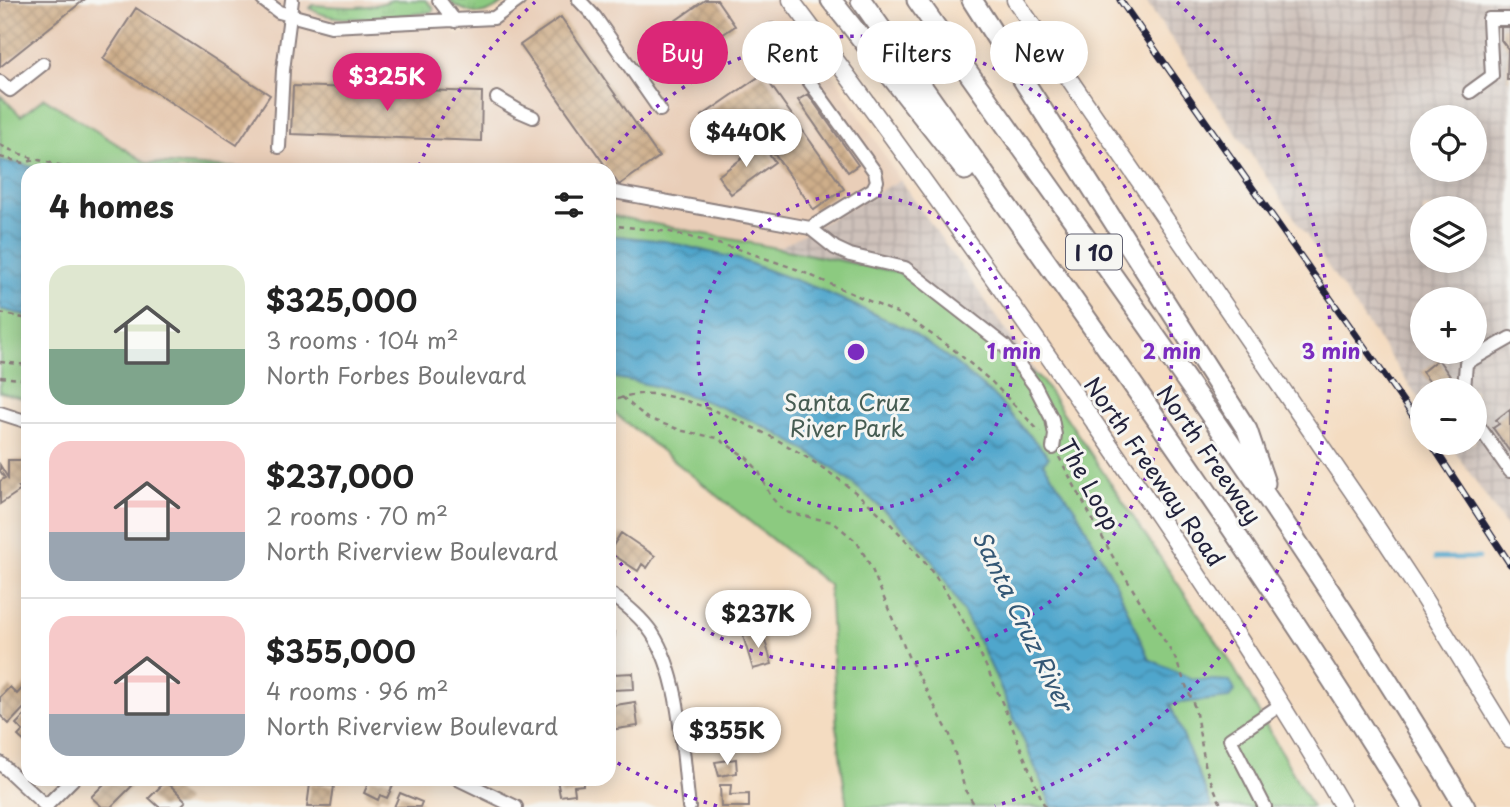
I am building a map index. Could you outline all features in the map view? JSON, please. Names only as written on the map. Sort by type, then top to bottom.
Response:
[{"type":"highway","points":[[831,0],[1104,345]]},
{"type":"highway","name":"North Freeway","points":[[860,0],[1286,607],[1412,807]]},
{"type":"highway","name":"North Freeway","points":[[917,0],[1272,503],[1387,677],[1465,807]]},
{"type":"highway","points":[[972,0],[1247,430],[1272,503]]},
{"type":"main road","name":"North Freeway Road","points":[[791,0],[1052,360],[1206,584],[1343,807]]},
{"type":"main road","points":[[1015,0],[1370,517],[1510,739]]},
{"type":"street","points":[[263,0],[279,12],[331,26],[494,18],[519,0]]},
{"type":"street","points":[[279,147],[283,70],[288,14],[292,0]]},
{"type":"street","points":[[439,0],[455,21]]},
{"type":"street","points":[[579,0],[595,16],[660,110]]},
{"type":"street","points":[[1470,92],[1492,76],[1489,19],[1510,19]]},
{"type":"street","points":[[0,82],[10,90],[43,64]]},
{"type":"street","points":[[810,228],[873,189],[877,181],[875,172],[811,84]]},
{"type":"street","points":[[497,98],[533,117]]},
{"type":"street","points":[[616,192],[810,228],[835,248],[850,255],[905,268],[1005,346],[1035,386],[1052,419],[1055,435],[1053,449]]},
{"type":"street","points":[[1465,378],[1466,363],[1510,338]]},
{"type":"street","points":[[0,413],[21,420]]},
{"type":"street","points":[[1487,438],[1510,471]]},
{"type":"street","points":[[616,598],[634,611],[652,634],[662,653],[675,692],[689,807]]},
{"type":"street","points":[[1265,807],[1230,739],[1282,704]]},
{"type":"street","points":[[0,763],[21,782]]},
{"type":"street","points":[[25,786],[47,806],[66,786]]},
{"type":"street","points":[[472,786],[516,807]]},
{"type":"path","points":[[0,145],[18,154],[57,163]]},
{"type":"path","points":[[0,157],[24,163],[38,159]]},
{"type":"path","name":"The Loop","points":[[616,226],[670,232],[738,249],[796,269],[906,317],[953,349],[992,382],[1045,437],[1053,449],[1113,558],[1175,658],[1195,708],[1206,769],[1222,807]]},
{"type":"path","points":[[0,313],[21,318]]},
{"type":"path","points":[[0,362],[21,364]]},
{"type":"path","points":[[0,377],[21,379]]},
{"type":"path","points":[[616,400],[632,394],[655,394],[702,406],[745,423],[809,457],[847,485],[901,533],[949,598],[983,664],[1045,807]]},
{"type":"path","points":[[622,397],[647,418],[683,431],[718,438],[746,457],[758,470],[771,497],[785,512],[833,522],[857,542],[871,567],[908,656],[950,735],[965,790],[976,807]]},
{"type":"shaded area","points":[[0,0],[433,0],[456,35],[501,22],[534,0],[778,0],[794,21],[742,21],[742,84],[840,84],[900,180],[778,248],[616,216],[616,163],[146,163],[45,98],[21,116],[0,95]]},
{"type":"shaded area","points":[[1145,0],[1510,0],[1510,532],[1457,455],[1487,455],[1487,378],[1410,378],[1410,386]]},
{"type":"shaded area","points":[[900,180],[1042,381],[898,272],[778,248]]},
{"type":"green space","points":[[392,0],[425,0],[434,8],[432,12],[351,18],[321,14],[310,8],[313,5],[363,7]]},
{"type":"green space","points":[[450,0],[508,0],[480,14],[452,4]]},
{"type":"green space","points":[[0,95],[21,116],[44,98],[147,163],[21,163],[21,398],[0,392]]},
{"type":"green space","name":"Santa Cruz River Park","points":[[616,216],[898,272],[1042,381],[1231,663],[1312,807],[847,807],[837,731],[829,585],[616,414]]},
{"type":"water","points":[[0,160],[21,164],[21,314],[0,309]]},
{"type":"water","name":"Santa Cruz River","points":[[616,236],[665,241],[738,259],[819,289],[907,329],[954,362],[996,398],[1049,457],[1043,463],[1076,510],[1116,584],[1149,659],[1192,679],[1230,681],[1235,691],[1229,698],[1170,704],[1212,807],[1052,807],[998,682],[952,592],[934,563],[901,526],[849,481],[787,439],[720,406],[647,384],[616,378]]},
{"type":"building","points":[[0,0],[84,0],[0,67]]},
{"type":"building","points":[[705,0],[717,0],[735,26],[728,31],[728,21],[675,21]]},
{"type":"building","points":[[136,8],[270,95],[237,145],[103,59]]},
{"type":"building","points":[[561,17],[659,157],[619,185],[616,181],[616,163],[603,163],[520,45]]},
{"type":"building","points":[[1501,27],[1510,27],[1510,80],[1507,80],[1508,49],[1501,40]]},
{"type":"building","points":[[748,84],[770,84],[844,189],[814,210],[758,131],[728,152],[702,116]]},
{"type":"building","points":[[293,86],[482,92],[481,141],[291,134]]},
{"type":"building","points":[[808,94],[858,165],[848,172],[798,100]]},
{"type":"building","points":[[762,144],[775,162],[731,194],[718,176]]},
{"type":"building","points":[[1432,364],[1442,364],[1451,378],[1427,378],[1422,372]]},
{"type":"building","points":[[1510,409],[1510,452],[1493,428],[1499,424],[1496,420]]},
{"type":"building","points":[[8,460],[21,460],[21,490],[0,504],[0,481],[5,478],[0,471],[0,465],[8,478]]},
{"type":"building","points":[[621,533],[655,556],[647,568],[642,564],[638,571],[616,557],[616,541]]},
{"type":"building","points":[[762,631],[772,664],[753,669],[743,636]]},
{"type":"building","points":[[633,673],[634,689],[616,690],[616,674]]},
{"type":"building","points":[[10,687],[17,694],[21,690],[21,711],[9,724],[0,715],[0,697]]},
{"type":"building","points":[[635,702],[638,726],[616,729],[616,705]]},
{"type":"building","points":[[711,728],[742,729],[742,745],[710,745]]},
{"type":"building","points":[[736,759],[737,773],[719,776],[715,762]]},
{"type":"building","points":[[720,785],[731,785],[730,795],[749,794],[749,807],[721,807]]},
{"type":"building","points":[[102,786],[132,786],[111,807],[102,807],[91,797]]},
{"type":"building","points":[[161,786],[171,786],[186,801],[180,807],[159,807],[149,798]]},
{"type":"building","points":[[310,786],[334,786],[331,807],[307,807]]},
{"type":"building","points":[[367,786],[393,786],[387,798],[380,795],[378,800],[364,793]]},
{"type":"building","points":[[558,786],[574,786],[575,794],[560,796]]},
{"type":"building","points":[[400,793],[422,802],[420,807],[394,807]]},
{"type":"waterway","points":[[1435,558],[1479,558]]},
{"type":"railway","points":[[1120,0],[1410,412]]},
{"type":"railway","points":[[1439,455],[1510,564]]}]
